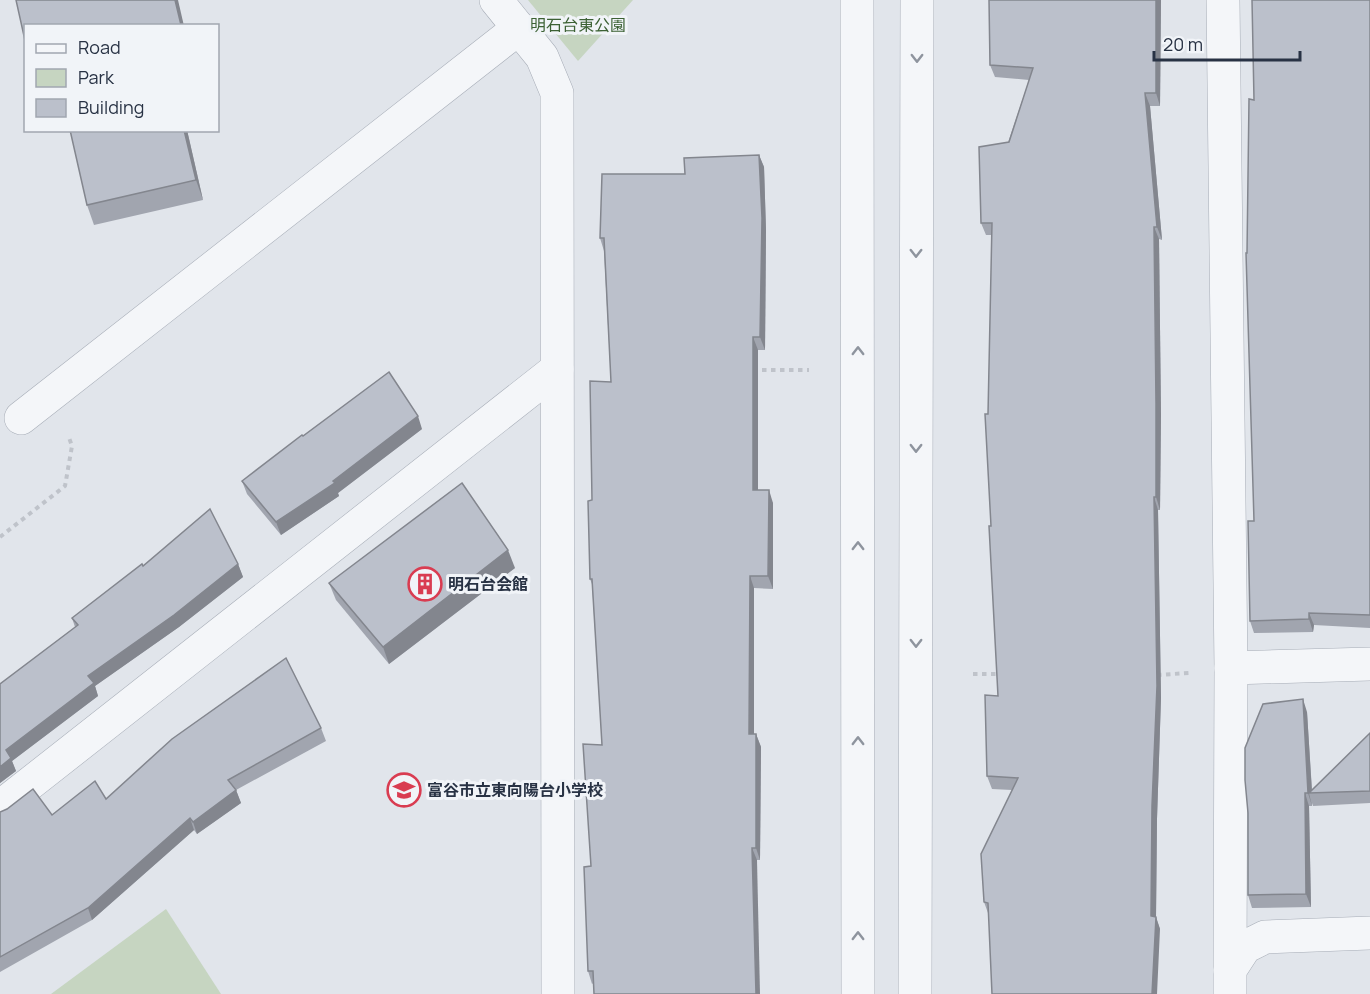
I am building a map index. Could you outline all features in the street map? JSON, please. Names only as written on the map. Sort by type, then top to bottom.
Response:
[{"type":"street","points":[[496,0],[542,57],[557,93],[558,994]]},
{"type":"street","points":[[857,0],[858,994]]},
{"type":"street","points":[[915,994],[917,0]]},
{"type":"street","points":[[1223,0],[1231,668],[1230,982]]},
{"type":"street","points":[[21,418],[519,28]]},
{"type":"street","points":[[0,807],[557,369]]},
{"type":"street","points":[[1231,668],[1370,664]]},
{"type":"street","points":[[1230,982],[1245,947],[1265,937],[1370,933]]},
{"type":"path","points":[[749,370],[809,370]]},
{"type":"path","points":[[0,537],[65,486],[72,446],[54,391]]},
{"type":"path","points":[[1153,675],[1176,675],[1231,668]]},
{"type":"path","points":[[973,674],[1009,674]]},
{"type":"green space","name":"明石台東公園","points":[[528,0],[633,0],[578,61]]},
{"type":"green space","points":[[166,909],[221,994],[51,994]]},
{"type":"building","points":[[16,0],[175,0],[181,24],[24,24],[24,36]]},
{"type":"building","points":[[989,0],[1156,0],[1156,93],[1145,93],[1157,227],[1154,227],[1156,497],[1154,497],[1157,686],[1152,806],[1151,916],[1156,917],[1152,994],[992,994],[988,903],[984,902],[981,854],[1018,778],[987,776],[985,695],[998,696],[985,414],[988,414],[992,223],[981,223],[979,147],[1009,142],[1033,68],[990,65]]},
{"type":"building","points":[[1252,0],[1370,0],[1370,615],[1309,613],[1309,619],[1250,621],[1248,521],[1254,521],[1246,253],[1249,99],[1254,100]]},
{"type":"building","points":[[70,132],[184,132],[196,180],[87,205]]},
{"type":"building","points":[[759,155],[762,218],[760,337],[753,337],[753,490],[769,490],[768,576],[750,576],[749,734],[756,734],[756,848],[752,848],[756,994],[594,994],[593,971],[588,971],[584,867],[591,866],[583,744],[602,745],[592,579],[590,579],[588,501],[592,500],[590,381],[611,382],[604,238],[600,238],[602,174],[685,174],[684,158]]},
{"type":"building","points":[[389,372],[418,416],[333,481],[335,483],[276,522],[242,481]]},
{"type":"building","name":"明石台会館","points":[[462,483],[508,550],[383,647],[329,583]]},
{"type":"building","points":[[210,509],[238,564],[174,615],[88,676],[94,683],[6,750],[11,758],[0,767],[0,684],[78,625],[72,618],[142,564],[143,566]]},
{"type":"building","points":[[286,658],[321,728],[228,780],[236,790],[193,822],[190,818],[88,908],[0,957],[0,812],[33,789],[52,815],[95,781],[106,799],[172,739]]},
{"type":"building","points":[[1303,699],[1308,793],[1305,793],[1306,894],[1248,895],[1245,748],[1263,704]]},
{"type":"building","points":[[1370,733],[1370,791],[1309,793]]},
{"type":"place","name":"明石台会館","points":[[425,584]]},
{"type":"place","name":"富谷市立東向陽台小学校","points":[[404,790]]}]
